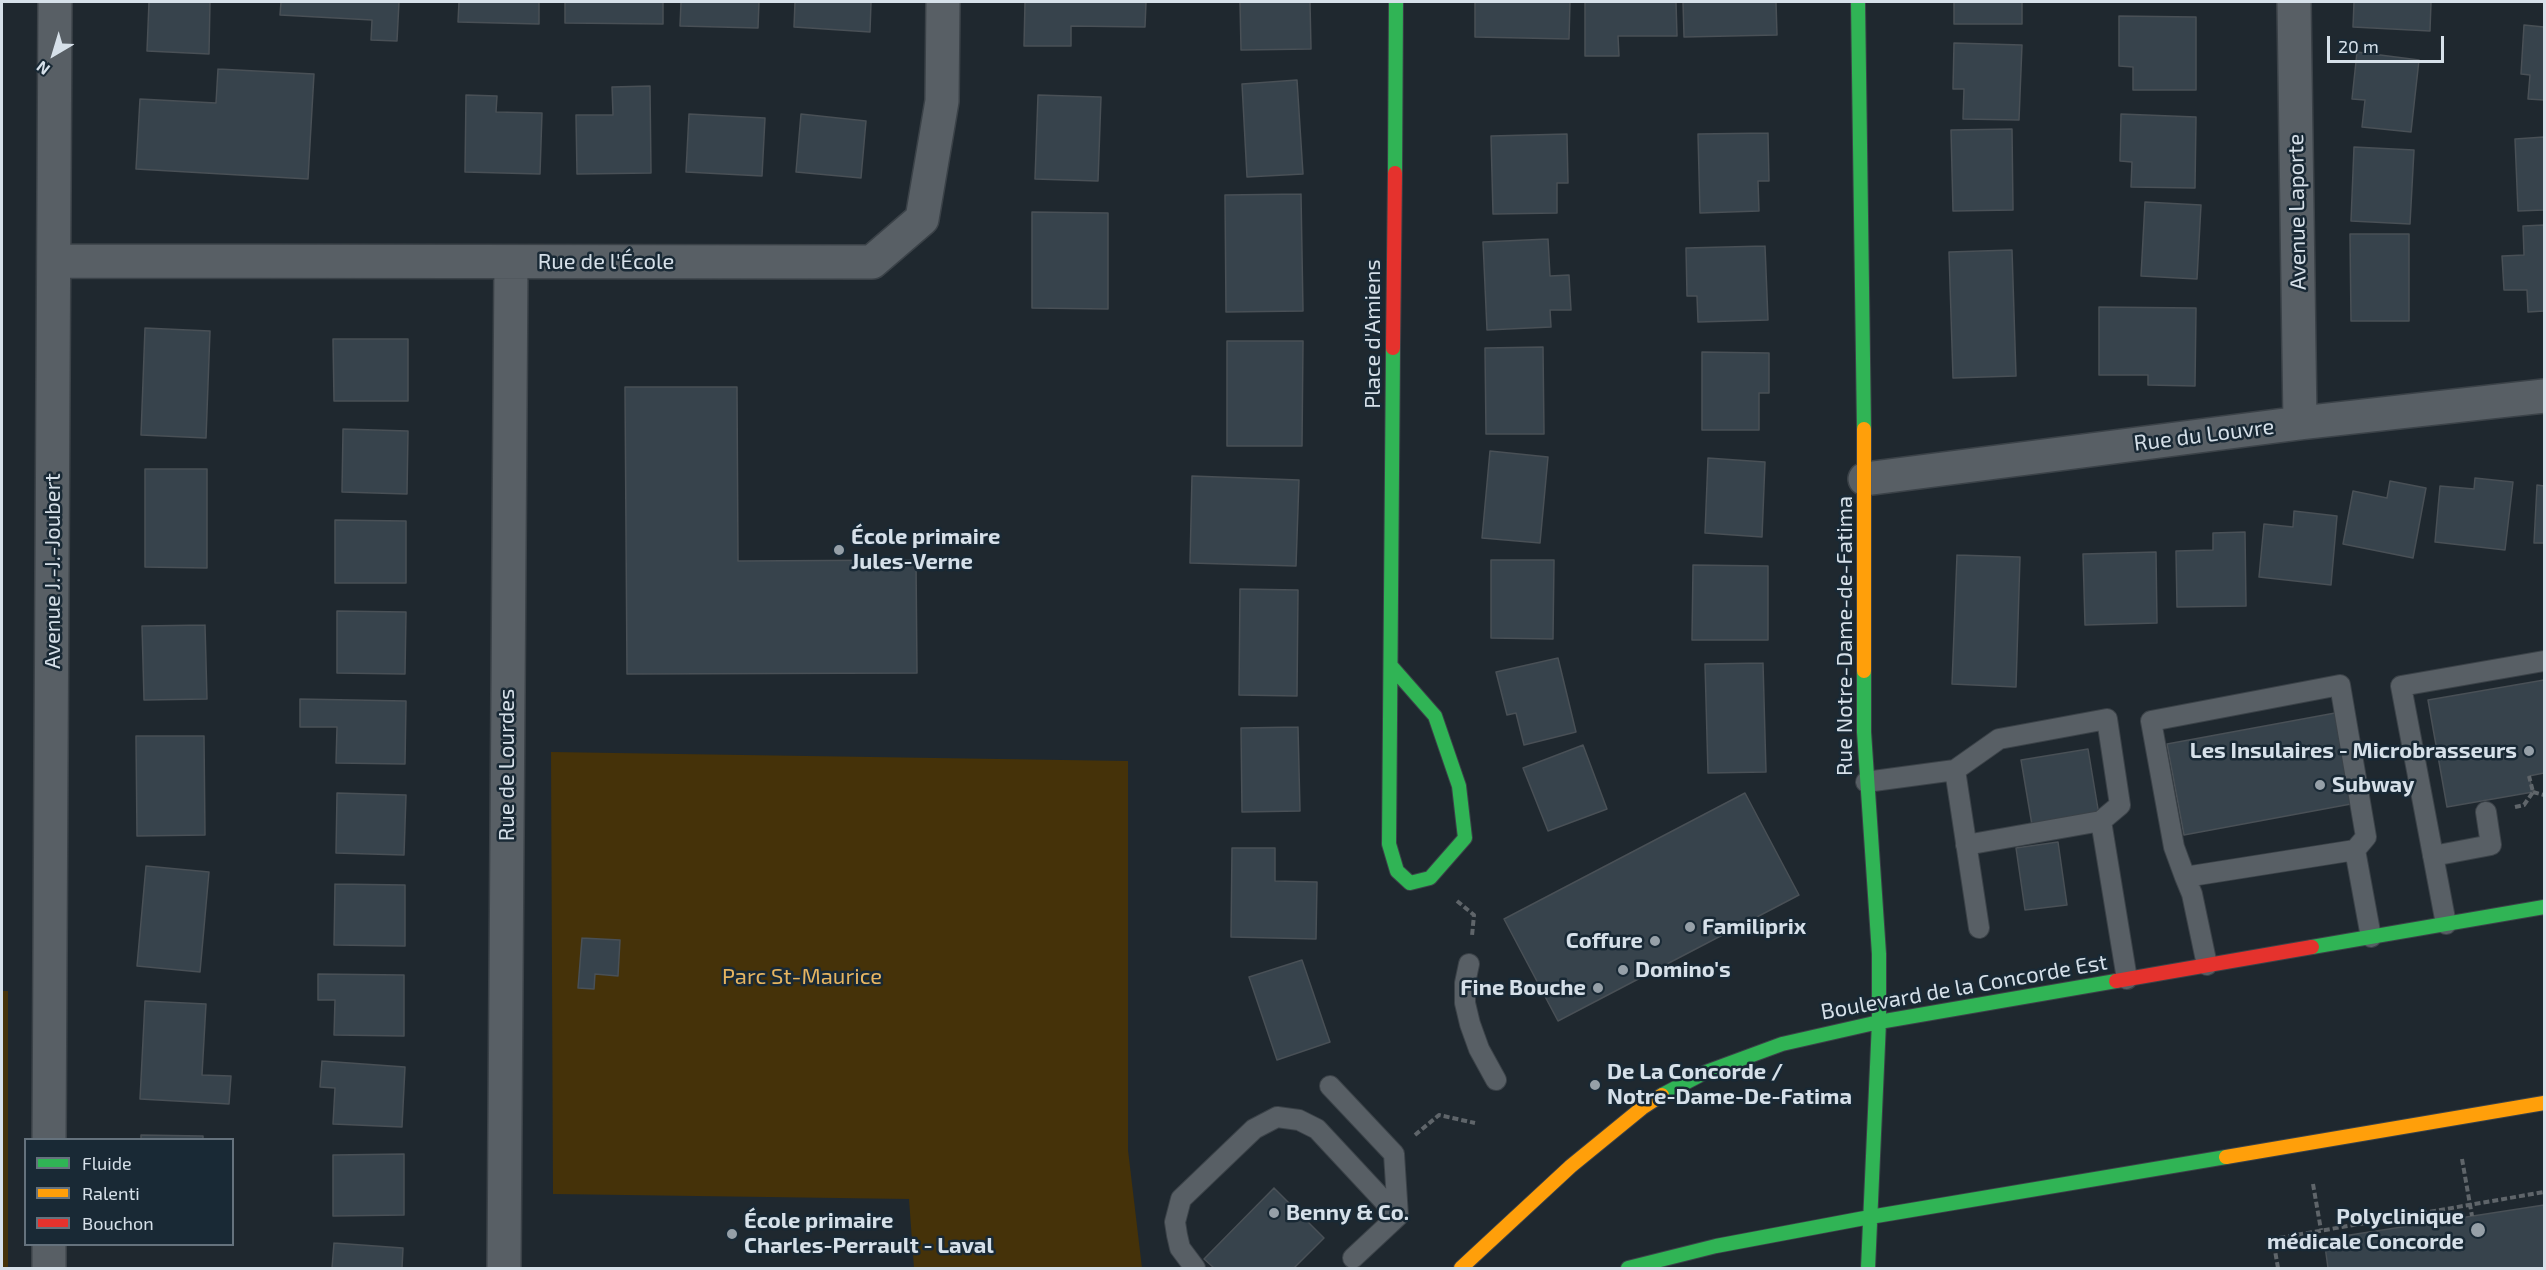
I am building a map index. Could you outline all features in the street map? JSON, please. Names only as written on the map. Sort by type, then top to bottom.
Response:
[{"type":"street","name":"Avenue J.-J.-Joubert","points":[[50,1138],[55,2]]},
{"type":"street","name":"Rue de l'École","points":[[55,261],[872,261],[922,219],[942,101],[943,2]]},
{"type":"street","name":"Place d'Amiens","points":[[1392,667],[1435,716],[1459,786],[1465,838],[1431,878],[1410,883],[1396,871],[1389,844],[1396,2]]},
{"type":"street","name":"Rue Notre-Dame-de-Fatima","points":[[1858,2],[1865,479],[1864,693],[1866,782],[1879,954],[1880,1022],[1868,1269]]},
{"type":"street","name":"Avenue Laporte","points":[[2294,2],[2300,423]]},
{"type":"street","name":"Rue de Lourdes","points":[[504,1269],[512,262]]},
{"type":"street","name":"Rue du Louvre","points":[[1865,479],[2300,423],[2544,396]]},
{"type":"street","name":"Boulevard de la Concorde Est","points":[[1461,1269],[1571,1166],[1642,1108],[1674,1088],[1716,1068],[1782,1044],[1880,1022],[2544,907]]},
{"type":"street","points":[[1628,1269],[1716,1246],[1869,1217],[2544,1103]]},
{"type":"street","points":[[49,1246],[49,1269]]},
{"type":"lane","points":[[2446,924],[2401,686],[2544,661]]},
{"type":"lane","points":[[2185,877],[2355,850],[2366,837],[2340,685],[2151,721],[2174,847],[2185,877],[2192,894],[2207,965]]},
{"type":"lane","points":[[1866,782],[1955,770],[1999,739],[2107,719],[2120,805],[2102,821],[1966,845]]},
{"type":"lane","points":[[1955,770],[1979,928]]},
{"type":"lane","points":[[2433,856],[2491,845],[2486,812]]},
{"type":"lane","points":[[2102,821],[2127,979]]},
{"type":"lane","points":[[2355,850],[2371,937]]},
{"type":"lane","points":[[1469,964],[1465,983],[1465,1003],[1479,1048],[1496,1080]]},
{"type":"lane","points":[[1330,1086],[1394,1154],[1398,1216],[1352,1265]]},
{"type":"lane","points":[[1195,1269],[1180,1248],[1177,1235],[1175,1221],[1181,1199],[1254,1129],[1277,1117],[1299,1120],[1317,1129],[1398,1216]]},
{"type":"path","points":[[2529,776],[2532,792],[2544,795]]},
{"type":"path","points":[[1452,896],[1474,915]]},
{"type":"path","points":[[1394,1154],[1438,1115],[1475,1123]]},
{"type":"path","points":[[2462,1159],[2472,1216]]},
{"type":"path","points":[[2313,1184],[2321,1230]]},
{"type":"path","points":[[2278,1269],[2273,1239],[2544,1192]]},
{"type":"green space","name":"Parc St-Maurice","points":[[551,752],[1128,761],[1128,1150],[1142,1268],[914,1268],[909,1199],[553,1194]]},
{"type":"green space","points":[[2,991],[8,991],[8,1268],[2,1268]]},
{"type":"building","points":[[149,2],[210,2],[209,54],[147,51]]},
{"type":"building","points":[[281,2],[399,2],[397,41],[371,40],[372,20],[280,15]]},
{"type":"building","points":[[459,2],[539,2],[539,24],[458,22]]},
{"type":"building","points":[[565,2],[663,2],[663,24],[565,23]]},
{"type":"building","points":[[681,2],[759,2],[758,28],[680,26]]},
{"type":"building","points":[[795,2],[871,2],[870,32],[794,27]]},
{"type":"building","points":[[1025,2],[1146,2],[1145,27],[1071,26],[1071,46],[1024,46]]},
{"type":"building","points":[[1240,2],[1310,2],[1311,49],[1241,50]]},
{"type":"building","points":[[1475,2],[1570,2],[1569,39],[1475,37]]},
{"type":"building","points":[[1585,2],[1676,2],[1677,36],[1618,36],[1619,56],[1585,56]]},
{"type":"building","points":[[1683,2],[1776,2],[1777,35],[1684,37]]},
{"type":"building","points":[[1954,2],[2022,2],[2022,24],[1954,24]]},
{"type":"building","points":[[2354,2],[2431,2],[2430,31],[2353,27]]},
{"type":"building","points":[[2119,16],[2196,17],[2196,90],[2133,90],[2133,67],[2119,66]]},
{"type":"building","points":[[2524,25],[2544,27],[2544,100],[2528,99],[2530,75],[2521,74]]},
{"type":"building","points":[[1954,43],[2022,45],[2019,120],[1963,119],[1964,89],[1953,89]]},
{"type":"building","points":[[2357,52],[2419,60],[2411,132],[2362,127],[2365,100],[2352,99]]},
{"type":"building","points":[[218,69],[314,74],[308,179],[136,169],[140,99],[216,103]]},
{"type":"building","points":[[1297,80],[1303,174],[1247,177],[1242,84]]},
{"type":"building","points":[[650,86],[651,173],[577,174],[576,115],[613,115],[612,87]]},
{"type":"building","points":[[466,95],[497,96],[496,112],[542,113],[540,174],[465,172]]},
{"type":"building","points":[[1038,95],[1101,97],[1098,181],[1035,179]]},
{"type":"building","points":[[689,114],[765,118],[762,176],[686,172]]},
{"type":"building","points":[[801,114],[866,121],[861,178],[796,172]]},
{"type":"building","points":[[2121,114],[2196,117],[2195,188],[2131,187],[2132,162],[2120,161]]},
{"type":"building","points":[[2012,129],[2013,210],[1953,211],[1951,130]]},
{"type":"building","points":[[1768,133],[1769,181],[1758,181],[1759,211],[1700,213],[1698,134]]},
{"type":"building","points":[[1567,134],[1568,183],[1557,183],[1557,213],[1493,214],[1491,136]]},
{"type":"building","points":[[2544,137],[2544,210],[2518,211],[2515,139]]},
{"type":"building","points":[[2354,147],[2414,150],[2410,224],[2351,221]]},
{"type":"building","points":[[1301,194],[1303,311],[1226,312],[1225,195]]},
{"type":"building","points":[[2145,202],[2201,205],[2197,279],[2141,276]]},
{"type":"building","points":[[1032,212],[1108,213],[1108,309],[1032,308]]},
{"type":"building","points":[[2544,225],[2544,311],[2528,312],[2527,290],[2504,290],[2502,256],[2524,255],[2523,226]]},
{"type":"building","points":[[2350,234],[2409,234],[2409,321],[2351,321]]},
{"type":"building","points":[[1548,239],[1550,276],[1569,275],[1571,310],[1550,310],[1551,327],[1487,330],[1483,242]]},
{"type":"building","points":[[1765,246],[1768,320],[1698,322],[1697,296],[1687,296],[1686,248]]},
{"type":"building","points":[[2012,250],[2016,376],[1953,378],[1949,252]]},
{"type":"building","points":[[2099,307],[2196,308],[2195,386],[2148,385],[2148,375],[2099,375]]},
{"type":"building","points":[[145,328],[210,331],[206,438],[141,435]]},
{"type":"building","points":[[333,339],[408,339],[408,401],[334,401]]},
{"type":"building","points":[[1227,341],[1303,341],[1302,446],[1227,446]]},
{"type":"building","points":[[1543,347],[1544,434],[1486,434],[1485,348]]},
{"type":"building","points":[[1702,352],[1769,353],[1769,393],[1759,393],[1759,430],[1702,430]]},
{"type":"building","points":[[625,387],[737,387],[738,561],[916,560],[917,673],[627,674]]},
{"type":"building","points":[[343,429],[408,431],[407,494],[342,492]]},
{"type":"building","points":[[1490,451],[1548,457],[1540,543],[1482,538]]},
{"type":"building","points":[[1708,458],[1765,462],[1762,537],[1705,533]]},
{"type":"building","points":[[145,469],[207,469],[207,568],[145,567]]},
{"type":"building","points":[[1192,476],[1299,480],[1296,566],[1190,563]]},
{"type":"building","points":[[2475,478],[2513,482],[2505,550],[2435,542],[2440,486],[2474,489]]},
{"type":"building","points":[[2390,481],[2426,488],[2413,558],[2343,544],[2353,491],[2387,498]]},
{"type":"building","points":[[2537,485],[2544,486],[2544,543],[2534,543]]},
{"type":"building","points":[[2294,511],[2337,516],[2331,585],[2259,577],[2264,524],[2293,527]]},
{"type":"building","points":[[335,520],[406,521],[406,583],[335,583]]},
{"type":"building","points":[[2245,532],[2246,606],[2177,607],[2176,551],[2213,550],[2213,533]]},
{"type":"building","points":[[2156,552],[2157,623],[2085,625],[2083,554]]},
{"type":"building","points":[[1957,555],[2020,557],[2016,687],[1952,684]]},
{"type":"building","points":[[1491,560],[1554,560],[1553,639],[1491,638]]},
{"type":"building","points":[[1693,565],[1768,566],[1768,640],[1692,640]]},
{"type":"building","points":[[1240,589],[1298,590],[1297,696],[1239,695]]},
{"type":"building","points":[[337,611],[406,612],[405,674],[337,673]]},
{"type":"building","points":[[205,625],[207,699],[144,700],[142,626]]},
{"type":"building","points":[[1558,658],[1576,732],[1524,745],[1516,713],[1507,715],[1496,672]]},
{"type":"building","points":[[1763,663],[1766,772],[1708,773],[1705,664]]},
{"type":"building","points":[[2544,680],[2544,773],[2529,776],[2533,792],[2447,807],[2428,700]]},
{"type":"building","points":[[300,699],[406,701],[405,764],[336,763],[337,727],[300,727]]},
{"type":"building","points":[[2335,713],[2351,804],[2184,835],[2167,744]]},
{"type":"building","points":[[1298,727],[1300,811],[1242,812],[1241,728]]},
{"type":"building","points":[[136,736],[204,736],[205,835],[137,836]]},
{"type":"building","points":[[1583,745],[1607,809],[1548,831],[1523,768]]},
{"type":"building","points":[[2088,749],[2099,815],[2032,825],[2021,760]]},
{"type":"building","points":[[337,793],[406,795],[404,855],[336,853]]},
{"type":"building","points":[[1745,793],[1799,895],[1558,1021],[1504,919]]},
{"type":"building","points":[[2058,842],[2067,905],[2025,910],[2016,848]]},
{"type":"building","points":[[1232,848],[1275,848],[1275,881],[1317,882],[1316,939],[1231,937]]},
{"type":"building","points":[[146,866],[209,872],[200,972],[137,966]]},
{"type":"building","points":[[335,884],[405,885],[405,946],[334,945]]},
{"type":"building","points":[[582,938],[620,940],[618,976],[595,974],[594,989],[578,988]]},
{"type":"building","points":[[1302,960],[1330,1042],[1277,1060],[1249,977]]},
{"type":"building","points":[[318,974],[404,975],[404,1036],[334,1035],[335,1000],[318,1000]]},
{"type":"building","points":[[145,1001],[206,1004],[202,1075],[231,1076],[229,1104],[140,1099]]},
{"type":"building","points":[[322,1061],[405,1067],[402,1127],[333,1124],[335,1088],[320,1087]]},
{"type":"building","points":[[141,1135],[203,1136],[203,1138],[141,1138]]},
{"type":"building","points":[[404,1154],[404,1215],[333,1216],[333,1155]]},
{"type":"building","name":"Benny & Co.","points":[[1274,1188],[1324,1238],[1294,1268],[1214,1268],[1204,1259]]},
{"type":"building","points":[[2544,1205],[2544,1268],[2328,1268],[2324,1239]]},
{"type":"building","points":[[334,1243],[403,1248],[402,1268],[332,1268]]},
{"type":"traffic: fast","points":[[1395,173],[1396,2]]},
{"type":"traffic: fast","points":[[1858,2],[1864,429]]},
{"type":"traffic: fast","points":[[1392,667],[1435,716],[1459,786],[1465,838],[1430,878],[1410,883],[1397,871],[1389,844],[1393,348]]},
{"type":"traffic: fast","points":[[1864,671],[1864,732],[1879,954],[1879,1022],[1868,1268]]},
{"type":"traffic: fast","points":[[2312,947],[2544,907]]},
{"type":"traffic: fast","points":[[1662,1095],[1706,1072],[1782,1044],[1879,1022],[2116,981]]},
{"type":"traffic: fast","points":[[1628,1268],[1716,1246],[1870,1217],[2226,1157]]},
{"type":"traffic: slow","points":[[1864,429],[1864,671]]},
{"type":"traffic: slow","points":[[1461,1268],[1571,1166],[1642,1108],[1662,1095]]},
{"type":"traffic: slow","points":[[2226,1157],[2544,1103]]},
{"type":"traffic: jam","points":[[1393,348],[1395,173]]},
{"type":"traffic: jam","points":[[2116,981],[2312,947]]},
{"type":"place","name":"École primaire Jules-Verne","points":[[839,550]]},
{"type":"place","name":"Les Insulaires - Microbrasseurs","points":[[2529,751]]},
{"type":"place","name":"Subway","points":[[2320,785]]},
{"type":"place","name":"Familiprix","points":[[1690,927]]},
{"type":"place","name":"Coffure","points":[[1655,941]]},
{"type":"place","name":"Domino's","points":[[1623,970]]},
{"type":"place","name":"Fine Bouche","points":[[1598,988]]},
{"type":"place","name":"De La Concorde / Notre-Dame-De-Fatima","points":[[1595,1085]]},
{"type":"place","name":"Benny & Co.","points":[[1274,1213]]},
{"type":"place","name":"Polyclinique médicale Concorde","points":[[2478,1230]]},
{"type":"place","name":"École primaire Charles-Perrault - Laval","points":[[732,1234]]}]
